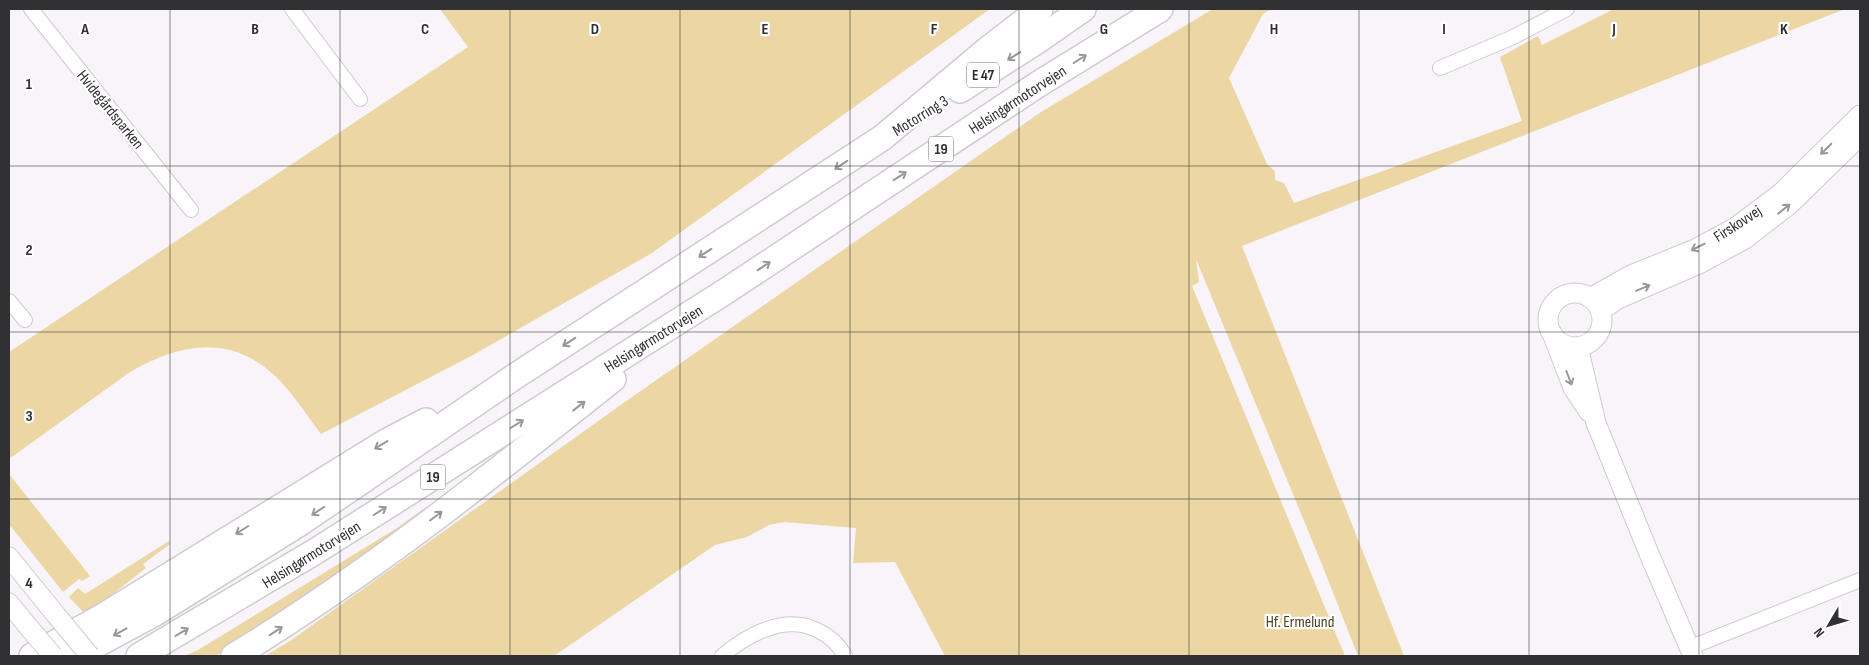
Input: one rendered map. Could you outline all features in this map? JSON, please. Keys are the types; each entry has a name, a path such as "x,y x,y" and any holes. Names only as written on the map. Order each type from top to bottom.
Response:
{"highway":[{"name":"Helsingørmotorvejen","path":"75,656 155,613 300,523 517,375 882,138 987,50 1040,9"},
{"name":"Motorring 3","path":"882,138 1037,41 1083,9"},
{"name":"Helsingørmotorvejen","path":"139,656 316,551 724,293 1037,86 1160,9"},
{"path":"234,656 307,610 397,546 724,293"},
{"path":"32,656 102,617 386,442 517,375"}],"street":[{"name":"Hvidegårdsparken","path":"31,9 191,210"},
{"path":"292,9 360,99"},
{"path":"1440,68 1511,38 1568,9"},
{"name":"Firskovvej","path":"1595,305 1631,275 1695,249 1736,226 1781,193 1860,115"},
{"name":"Firskovvej","path":"1595,305 1618,299 1702,263 1745,239 1789,205 1860,136"},
{"path":"1551,332 1562,343 1578,347 1586,345 1598,334 1602,319 1595,305 1583,294 1574,293 1566,295 1555,302 1548,320 1551,332 1573,388 1596,423"},
{"path":"9,301 25,320"},
{"path":"1578,347 1596,423 1691,652 1860,580"},
{"path":"9,557 90,656"},
{"path":"9,603 53,656"},
{"path":"722,656 771,627 789,624 810,627 828,636 845,656"}],"green space":[{"path":"440,9 990,9 652,253 473,355 321,434 287,389 274,375 257,362 239,353 221,348 203,347 166,355 130,372 9,459 9,352 468,47"},
{"name":"Hf. Ermelund","path":"1213,9 1271,9 1263,14 1229,78 1267,164 1275,171 1275,180 1284,183 1294,203 1522,121 1500,57 1538,36 1542,45 1614,9 1845,9 1242,246 1404,656 1358,656 1196,259 1199,282 1192,286 1345,656 945,656 895,562 853,563 856,528 784,522 769,525 747,537 715,545 554,656 265,656 290,641 622,404 1041,112"},
{"path":"9,474 90,576 82,581 79,579 63,592 9,524"},
{"path":"425,508 428,510 294,606 216,656 184,656 198,650 397,528"},
{"path":"169,541 170,544 143,564 146,568 86,615 69,597 78,588 85,594"}]}
